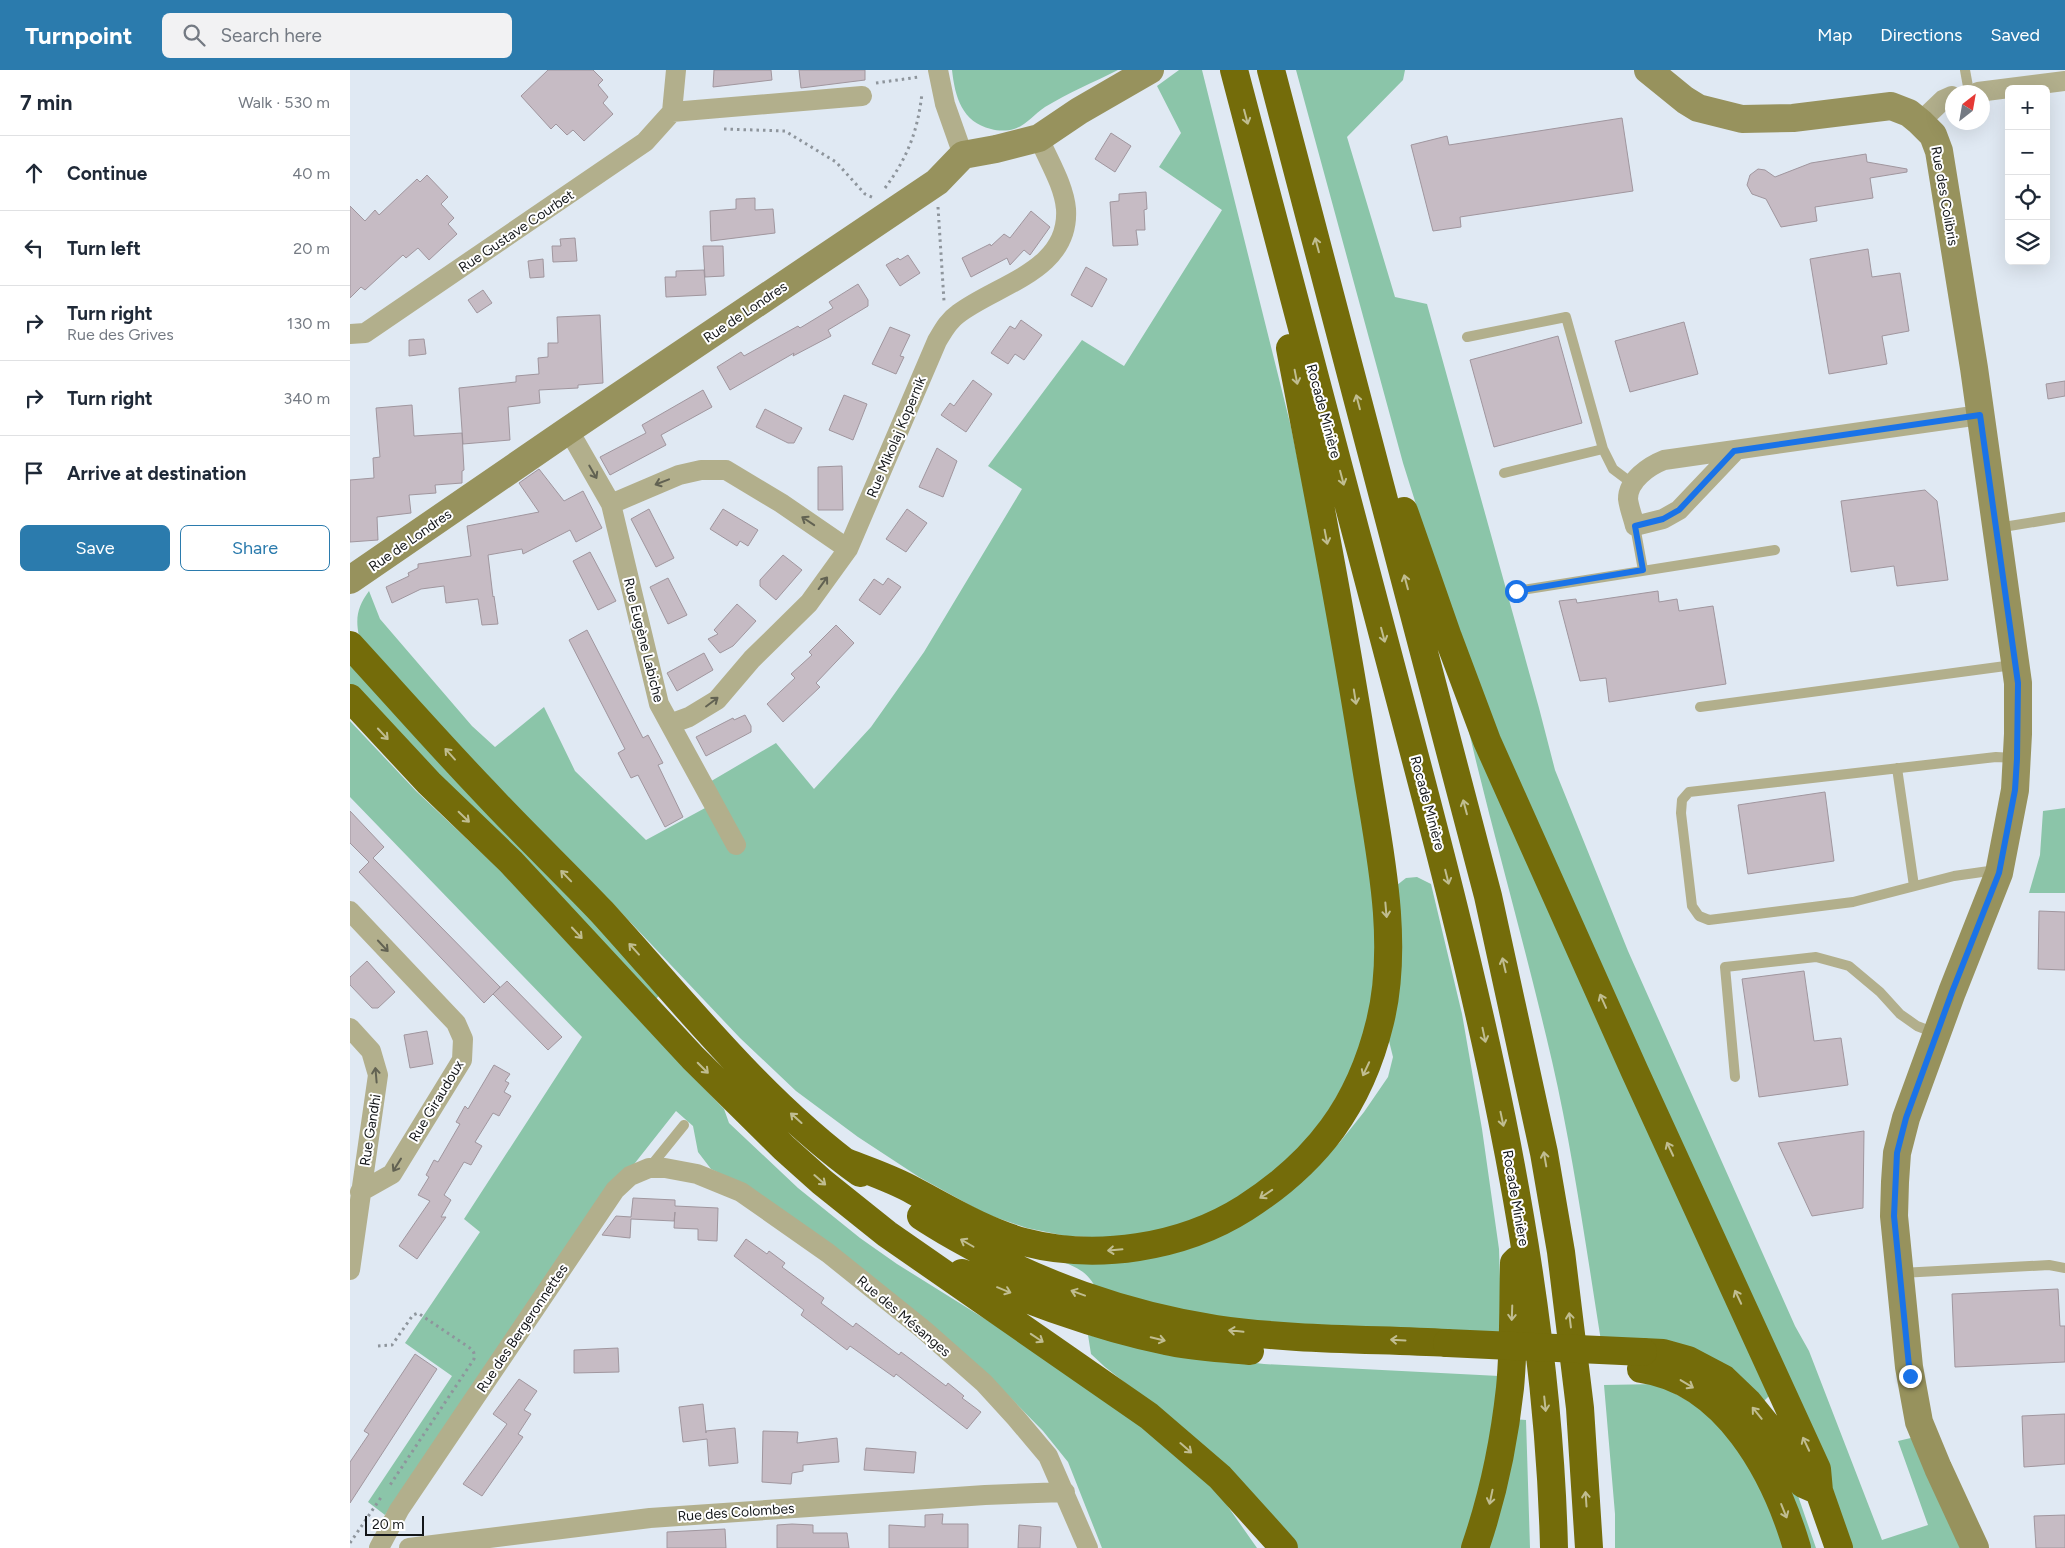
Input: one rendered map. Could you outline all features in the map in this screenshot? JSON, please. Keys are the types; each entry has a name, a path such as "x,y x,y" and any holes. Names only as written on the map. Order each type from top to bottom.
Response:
{"highway":[{"name":"Rocade Minière","path":"1234,70 1466,953 1512,1166 1538,1329 1545,1402 1554,1548"},
{"path":"1271,70 1488,896 1544,1153 1561,1252 1572,1334 1580,1408 1589,1548"},
{"path":"846,1162 911,1189 956,1215 993,1232 1026,1243 1070,1249 1114,1250 1156,1243 1203,1230 1246,1207 1270,1192 1298,1169 1324,1141 1349,1104 1369,1062 1381,1020 1388,977 1387,914 1381,861 1354,692 1290,346 1298,313"},
{"path":"1371,449 1395,484 1448,637 1487,741 1635,1072 1817,1469 1819,1491 1839,1548"},
{"path":"350,645 482,790 600,911 711,1035 776,1101 846,1162 924,1219 988,1256 1043,1280 1101,1301 1172,1321 1217,1329 1446,1352"},
{"path":"350,698 429,783 511,862 648,1009 790,1154 822,1182 910,1251 1149,1416 1220,1477 1259,1518 1284,1548"},
{"path":"910,1251 1038,1304 1093,1322 1166,1341 1265,1352 1446,1352 1642,1361 1663,1353 1688,1360 1724,1379 1748,1402 1774,1434 1803,1484 1819,1491"},
{"path":"1475,1548 1488,1511 1501,1449 1510,1386 1514,1263 1525,1252"},
{"path":"1642,1361 1659,1372 1677,1378 1700,1392 1721,1411 1742,1436 1771,1482 1791,1528 1796,1548"},
{"path":"1259,1518 1272,1548"}],"street":[{"path":"676,70 672,112 862,96"},
{"path":"938,70 945,104 963,155 1039,138 1079,111 1150,70"},
{"name":"Rue des Colibris","path":"1648,70 1698,108 1742,119 1793,118 1891,106 1909,113 1920,122 1933,135 1939,151 1980,415 2018,683 2017,759 2015,790 2000,870 1936,1034 1906,1118 1897,1153 1894,1216 1909,1367 1919,1422 1975,1548"},
{"path":"1990,90 2065,81"},
{"path":"1920,122 1945,99"},
{"name":"Rue Gustave Courbet","path":"350,334 365,333 519,229 645,142 672,112"},
{"name":"Rue Mikolaj Kopernik","path":"670,724 689,717 717,700 752,659 809,603 848,549 937,341 946,326 956,315 974,303 1038,268 1051,256 1060,242 1065,226 1066,209 1062,192 1039,138"},
{"name":"Rue de Londres","path":"350,580 567,431 888,203 937,182 963,155"},
{"path":"1734,451 1679,510 1663,519 1635,526 1628,501 1629,493 1633,484 1651,465 1664,460 1980,415"},
{"name":"Rue Eugène Labiche","path":"567,431 576,443 611,504 659,704 736,845"},
{"path":"611,504 680,475 701,470 726,470 781,503 848,549"},
{"name":"Rue Giraudoux","path":"350,911 456,1023 462,1039 462,1060 392,1174 360,1192"},
{"name":"Rue Gandhi","path":"350,1028 371,1051 378,1075 350,1270"},
{"name":"Rue des Mésanges","path":"649,1168 665,1168 689,1172 718,1181 741,1192 828,1253 924,1330 984,1383 1048,1456 1088,1548"},
{"name":"Rue des Bergeronnettes","path":"379,1548 399,1510 615,1190 630,1176 649,1168"},
{"name":"Rue des Colombes","path":"409,1548 650,1518 985,1495 1065,1492"}],"lane":[{"path":"1965,70 1968,85"},
{"path":"1467,337 1566,317 1602,449 1613,469 1633,484"},
{"path":"1504,473 1602,449"},
{"path":"1996,529 2065,517"},
{"path":"1635,526 1643,570"},
{"path":"1516,591 1775,550"},
{"path":"1700,707 2015,665"},
{"path":"2000,870 1954,876 1853,902 1709,920 1699,916 1692,906 1680,813 1682,800 1689,792 1996,757 2017,759"},
{"path":"1897,768 1914,886"},
{"path":"1735,1077 1725,967 1816,958 1849,966 1880,992 1900,1014 1917,1026 1936,1034"},
{"name":"Rue des Bergeronnettes","path":"649,1168 684,1125"},
{"path":"1900,1273 2049,1265 2065,1268"}],"path":[{"path":"862,96 865,95 864,85 919,76 920,84"},
{"path":"722,129 785,131 836,162 866,194 888,203 886,186 907,152 918,126 922,92"},
{"path":"937,182 946,326"},
{"path":"350,1543 474,1359 474,1355 467,1346 418,1313 413,1315 392,1345 378,1346"}],"green space":[{"path":"952,70 1118,70 1054,102 1019,127 1011,130 994,130 973,121 962,107 955,90"},
{"path":"1179,70 1202,70 1291,427 1332,629 1377,883 1379,956 1372,1018 1354,1066 1327,1113 1297,1152 1259,1185 1211,1213 1165,1230 1114,1238 1066,1236 1027,1228 986,1214 919,1177 858,1137 796,1091 740,1038 616,907 511,804 359,636 357,623 360,607 369,591 380,619 472,726 495,747 544,707 575,771 646,840 718,801 708,783 776,743 814,789 871,727 924,652 1022,489 988,466 1082,340 1124,366 1222,210 1159,167 1181,133 1157,86"},
{"path":"1296,70 1405,70 1403,80 1347,137 1395,297 1427,304 1555,770 1628,951 1795,1326 1809,1351 1882,1540 1928,1525 1898,1441 1915,1437 1965,1548 1852,1548 1535,822 1454,625 1403,463"},
{"path":"352,660 660,994 654,1002 350,686 350,662"},
{"path":"1459,689 1769,1396 1764,1401 1601,1341 1560,1096"},
{"path":"350,721 416,791 502,872 724,1109 729,1123 798,1188 860,1238 897,1264 1080,1378 1154,1434 1217,1491 1257,1548 1102,1548 1068,1462 1043,1431 989,1376 743,1185 711,1169 698,1152 693,1126 676,1111 635,1163 385,1515 368,1502 452,1376 405,1343 480,1232 464,1219 582,1037 350,797"},
{"path":"2065,808 2065,893 2029,893 2040,855 2043,811"},
{"path":"1417,877 1431,884 1462,1014 1482,1129 1499,1249 1502,1338 1220,1323 1097,1291 1094,1284 1082,1271 1057,1260 1097,1259 1307,1175 1340,1142 1388,1077 1393,1057 1387,1033 1392,889 1406,878"},
{"path":"1088,1335 1167,1352 1264,1364 1499,1376 1486,1470 1465,1548 1298,1548 1290,1537 1170,1418 1091,1354"},
{"path":"1658,1384 1706,1411 1754,1467 1787,1548 1615,1548 1615,1514 1604,1385"},
{"path":"1513,1419 1526,1420 1530,1548 1482,1548"},
{"path":"1755,1427 1796,1490 1816,1548 1805,1548"}],"building":[{"path":"548,70 593,70 603,80 598,85 608,97 603,103 613,114 584,141 573,130 567,135 556,124 551,129 521,96"},
{"path":"714,70 771,70 772,80 713,87"},
{"path":"799,70 865,70 865,80 801,88"},
{"path":"1622,118 1633,191 1460,217 1461,227 1433,231 1411,145 1447,136 1449,145"},
{"path":"1111,133 1131,146 1115,172 1095,159"},
{"path":"1866,154 1867,162 1907,169 1907,172 1870,178 1873,198 1815,207 1817,221 1781,227 1766,199 1752,194 1747,185 1750,175 1758,169 1765,170 1775,177 1811,163"},
{"path":"427,175 448,197 441,204 454,218 448,224 457,234 429,260 418,248 406,258 403,255 365,290 361,287 350,298 350,206 365,221 375,210 379,215 417,179 420,182"},
{"path":"1146,192 1147,209 1144,210 1145,230 1136,230 1138,245 1113,246 1110,202 1119,201 1119,194"},
{"path":"755,198 755,210 773,209 775,233 711,241 710,211 736,209 736,199"},
{"path":"1031,211 1050,227 1030,255 1024,250 1010,265 1007,258 971,277 962,258 990,244 991,246 1004,234 1010,238"},
{"path":"575,238 577,261 553,262 552,246 561,246 560,239"},
{"path":"703,246 723,246 724,276 705,277"},
{"path":"1868,249 1872,277 1900,273 1909,331 1882,336 1887,364 1829,374 1810,259"},
{"path":"908,255 920,273 900,286 886,265"},
{"path":"543,259 544,277 530,278 528,261"},
{"path":"1086,267 1107,279 1092,307 1071,295"},
{"path":"704,270 706,295 666,297 665,277 676,277 676,271"},
{"path":"858,284 868,300 868,306 828,330 831,336 793,356 794,353 730,390 717,367 741,352 744,356 798,326 800,328 833,308 829,302"},
{"path":"483,290 492,303 477,313 468,300"},
{"path":"600,315 603,383 578,385 578,388 539,390 540,403 508,407 510,440 463,444 459,388 516,382 516,376 539,374 538,358 548,357 548,343 558,343 557,317"},
{"path":"1021,320 1042,335 1024,360 1015,354 1008,364 991,353 1010,326 1015,329"},
{"path":"1684,322 1698,374 1630,392 1615,341"},
{"path":"890,327 910,335 900,356 904,357 896,374 872,364"},
{"path":"1558,336 1582,423 1494,447 1470,360"},
{"path":"424,339 426,354 409,356 409,340"},
{"path":"973,380 992,394 966,432 941,415 950,403 954,406"},
{"path":"2065,381 2065,396 2048,399 2046,384"},
{"path":"703,390 712,407 661,435 666,445 610,475 600,457 646,433 642,425"},
{"path":"844,395 867,404 853,440 829,430"},
{"path":"412,405 414,436 462,433 464,470 462,471 462,483 435,485 436,493 409,495 411,513 377,517 378,540 350,542 350,480 374,478 373,458 380,457 376,408"},
{"path":"765,409 802,428 794,443 788,443 756,427"},
{"path":"937,448 957,461 943,497 919,487"},
{"path":"842,466 843,510 818,510 818,467"},
{"path":"539,469 564,501 583,491 602,528 576,542 570,530 523,554 522,549 488,555 498,624 482,625 478,599 446,603 444,586 421,589 392,603 386,587 409,576 408,573 418,568 418,564 471,556 467,526 539,512 519,483"},
{"path":"1925,490 1937,501 1948,580 1897,586 1894,566 1851,572 1841,501"},
{"path":"649,509 674,558 656,567 631,519"},
{"path":"723,509 758,530 748,546 740,541 737,546 710,529"},
{"path":"907,509 927,523 906,552 886,539"},
{"path":"590,552 616,601 598,610 573,561"},
{"path":"783,555 802,570 776,600 760,586 760,580"},
{"path":"668,578 687,615 668,624 650,587"},
{"path":"888,578 901,587 880,615 859,600 874,579 883,585"},
{"path":"1658,591 1659,602 1677,599 1679,611 1713,606 1726,684 1609,702 1606,678 1580,681 1559,601 1576,599 1577,603"},
{"path":"737,604 756,621 733,646 720,653 708,639 718,634 714,630"},
{"path":"836,625 854,643 816,683 820,687 783,722 767,704 795,678 791,674 812,655 809,652"},
{"path":"587,630 643,738 648,735 663,763 658,765 683,817 665,827 638,775 631,778 618,753 625,749 569,640"},
{"path":"704,653 713,670 677,691 667,673"},
{"path":"745,715 751,726 751,732 706,756 696,737 733,718 734,720"},
{"path":"1825,792 1834,861 1748,874 1738,805"},
{"path":"350,811 384,847 373,858 500,987 484,1003 359,872 369,862 350,843"},
{"path":"2039,911 2065,912 2065,970 2038,969"},
{"path":"367,961 395,992 378,1008 372,1008 350,985 350,977"},
{"path":"1804,971 1814,1041 1841,1038 1848,1085 1759,1097 1742,979"},
{"path":"507,981 562,1037 548,1050 493,994"},
{"path":"427,1031 433,1064 410,1068 404,1035"},
{"path":"494,1065 510,1074 505,1081 509,1083 504,1092 511,1096 499,1116 493,1113 475,1142 482,1146 471,1165 464,1162 444,1195 451,1200 441,1217 446,1217 417,1259 399,1246 430,1201 418,1195 429,1177 426,1175 434,1160 438,1162 460,1124 456,1122 465,1106 468,1109"},
{"path":"1864,1131 1863,1208 1812,1216 1778,1143"},
{"path":"633,1198 675,1200 675,1206 718,1208 717,1241 698,1240 698,1229 674,1228 675,1212 674,1221 631,1219 630,1238 602,1235 616,1216 631,1217"},
{"path":"746,1239 767,1254 769,1251 785,1263 782,1267 824,1298 821,1303 853,1327 856,1323 899,1355 901,1352 946,1386 948,1383 964,1396 962,1398 981,1412 967,1429 896,1374 894,1377 850,1346 847,1350 801,1315 804,1310 734,1256"},
{"path":"2058,1289 2060,1326 2065,1326 2065,1362 1955,1367 1952,1294"},
{"path":"618,1348 619,1372 574,1373 574,1350"},
{"path":"415,1354 437,1369 350,1503 350,1462 369,1434 364,1431"},
{"path":"519,1379 537,1391 524,1410 531,1414 518,1434 523,1437 482,1496 463,1484 507,1424 493,1414"},
{"path":"703,1404 706,1433 706,1431 735,1428 738,1463 709,1466 707,1439 683,1442 679,1407"},
{"path":"2065,1414 2065,1464 2024,1467 2022,1416"},
{"path":"763,1431 798,1432 797,1443 837,1438 839,1462 803,1465 803,1471 792,1473 791,1484 762,1482"},
{"path":"866,1448 916,1452 914,1473 864,1470"},
{"path":"943,1514 942,1524 968,1524 968,1548 889,1548 889,1525 925,1527 925,1515"},
{"path":"2065,1515 2065,1548 2036,1548 2034,1516"},
{"path":"777,1525 813,1525 813,1533 847,1533 849,1548 777,1548"},
{"path":"1019,1525 1041,1527 1040,1548 1018,1548"},
{"path":"725,1529 726,1548 667,1548 667,1532"}],"route":[{"path":"1516,591 1643,570 1635,526 1663,519 1679,510 1734,451 1980,415 2018,683 2015,790 1999,873 1952,992 1906,1118 1897,1153 1894,1182 1894,1216 1910,1376"}]}
